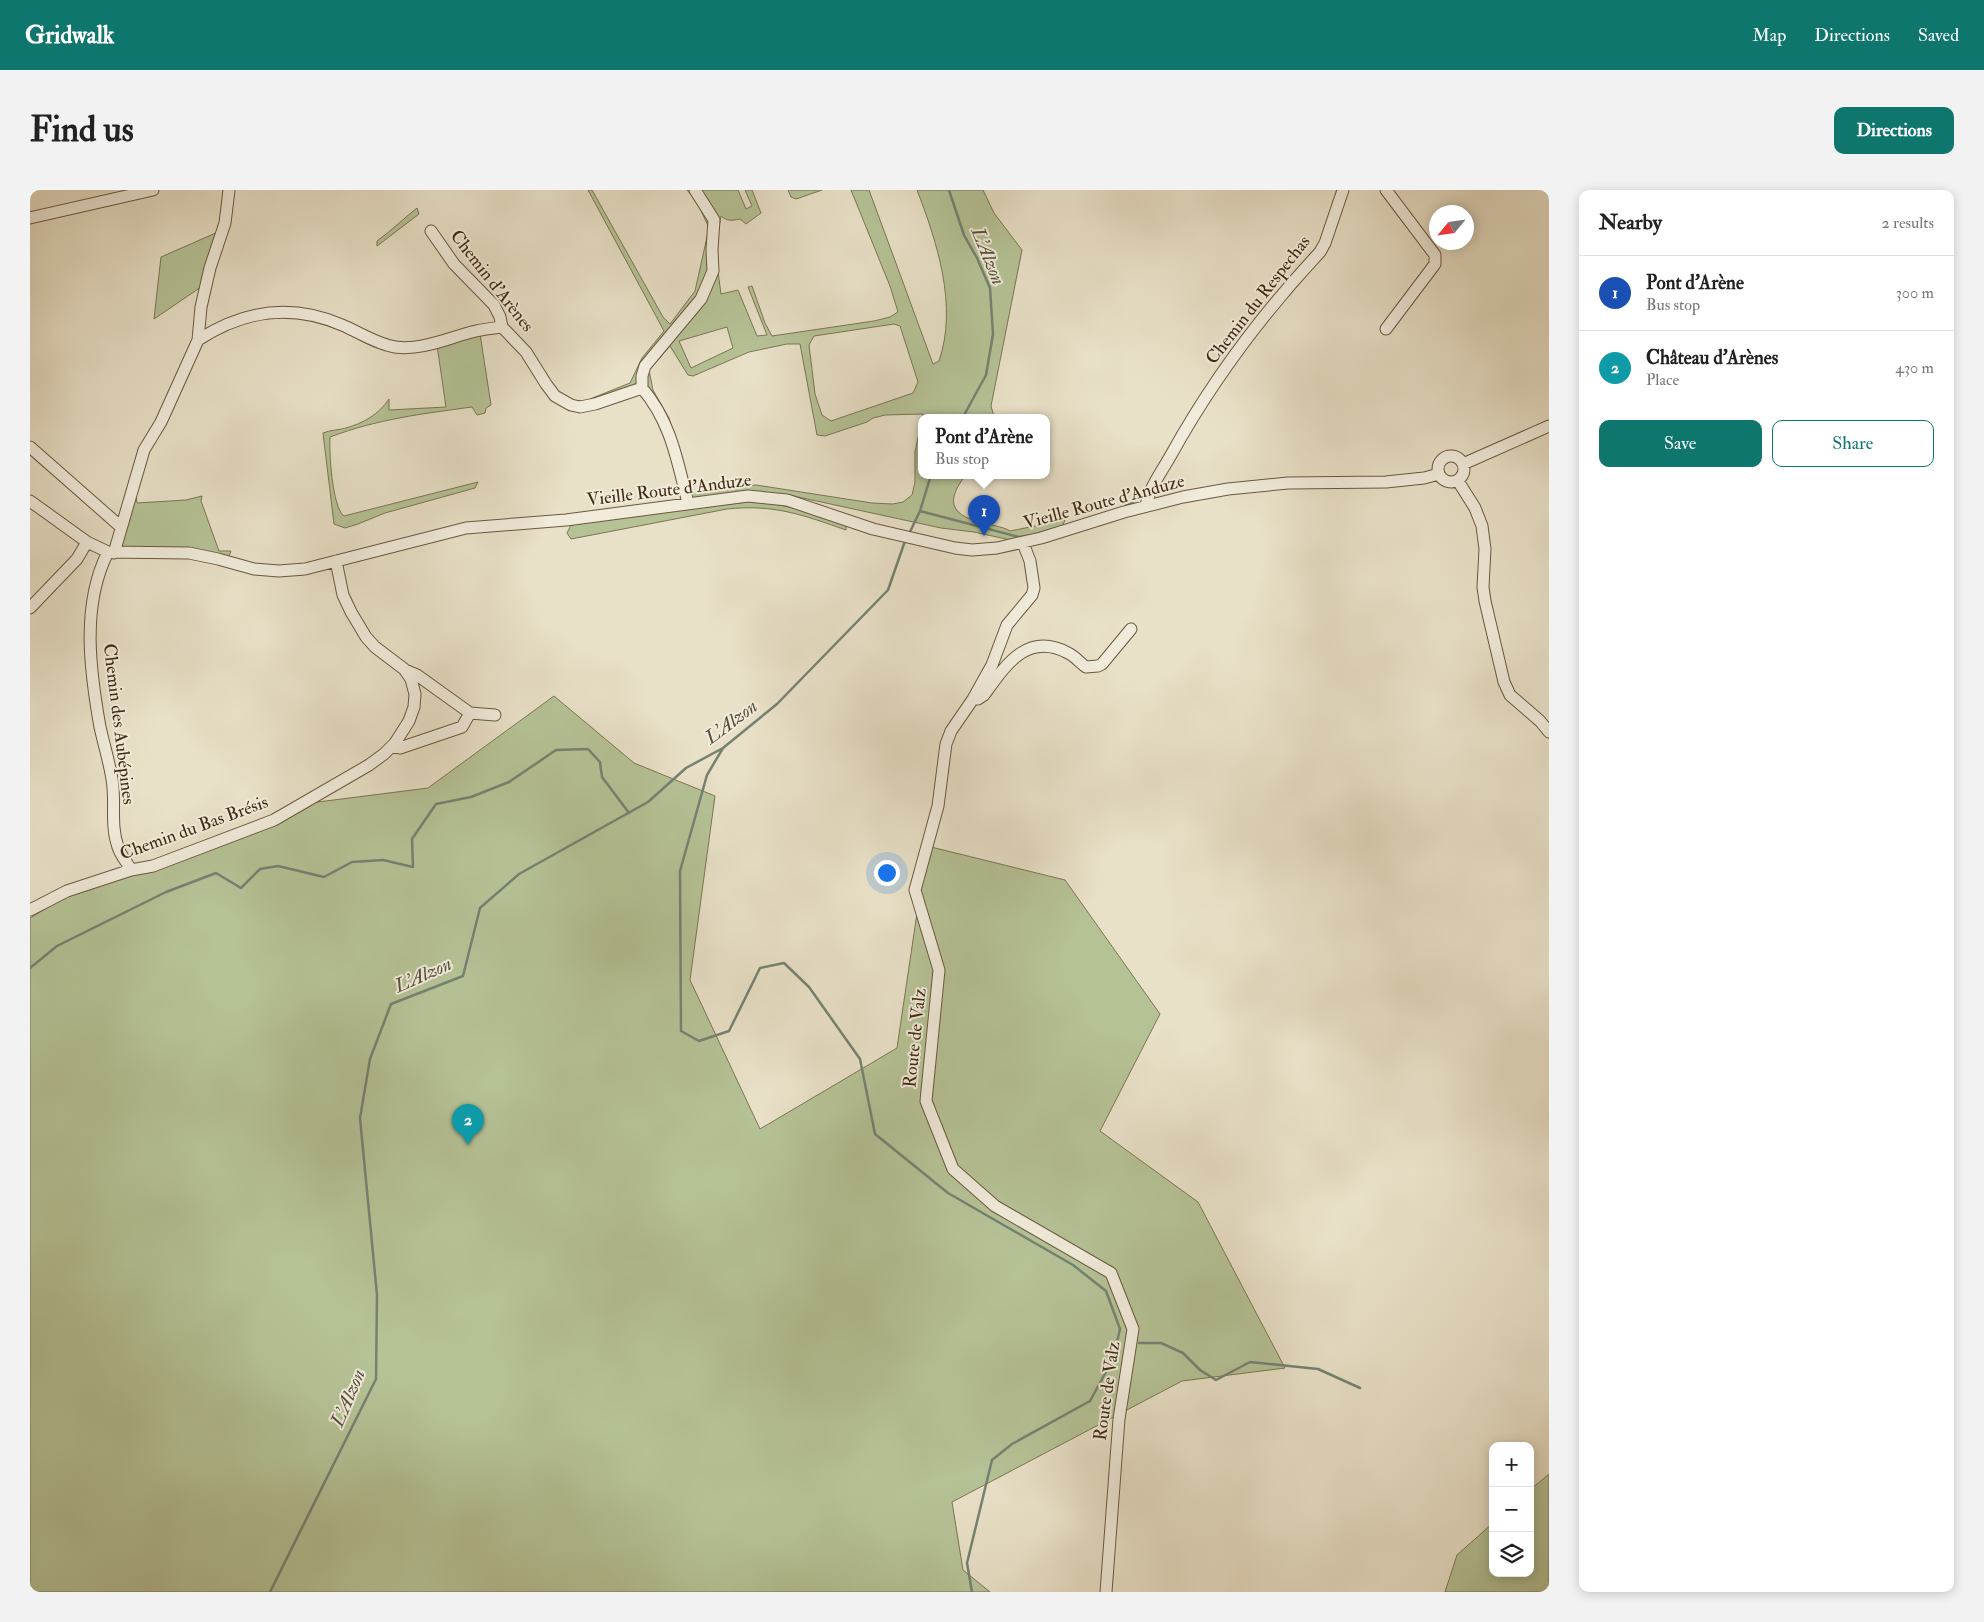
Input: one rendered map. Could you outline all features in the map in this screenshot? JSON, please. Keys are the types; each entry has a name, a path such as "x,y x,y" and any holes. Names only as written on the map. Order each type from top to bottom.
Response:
{"street":[{"path":"30,218 153,190"},
{"name":"Chemin des Aubépines","path":"131,870 118,848 112,809 113,782 100,727 90,648 93,595 100,569 111,553 121,527 144,450 161,422 198,340 201,307 210,268 225,223 229,190"},
{"path":"688,503 670,433 662,416 642,388 642,376 645,366 701,299 713,271 714,220 695,190"},
{"name":"Chemin du Respechas","path":"1146,506 1161,473 1187,426 1220,376 1251,332 1320,252 1325,243 1343,190"},
{"path":"1386,190 1435,255 1435,264 1386,329"},
{"name":"Chemin d'Arènes","path":"431,231 454,264 494,306 500,317 502,327 526,352 550,391 561,400 580,407 588,406 642,388"},
{"path":"198,340 217,328 236,321 279,311 293,311 326,318 380,342 405,348 417,347 477,331 502,327"},
{"path":"1463,464 1549,426"},
{"path":"30,447 121,527"},
{"path":"1458,481 1447,481 1439,474 1438,467 1442,460 1448,457 1454,457 1463,464"},
{"path":"1458,481 1462,476 1463,464"},
{"name":"Vieille Route d'Anduze","path":"30,501 87,542 111,553 189,553 218,558 254,569 279,571 305,569 466,528 566,520 748,496 787,500 873,529 955,548 988,549 1024,543 1146,506 1183,497 1258,485 1386,482 1424,478 1439,474"},
{"path":"1458,481 1475,508 1482,526 1485,549 1484,601 1504,682 1510,695 1549,732"},
{"path":"30,608 77,559 87,542"},
{"name":"Route de Valz","path":"1024,543 1034,580 1032,595 1008,625 992,664 972,699 957,720 946,744 938,806 915,890 939,970 926,1101 953,1169 995,1206 1111,1273 1133,1329 1119,1419 1106,1592"},
{"name":"Chemin du Bas Brésis","path":"336,561 343,595 366,637 375,647 404,669 417,675 470,713"},
{"path":"972,699 978,699 984,695 1011,661 1028,648 1047,646 1055,648 1074,656 1086,667 1093,667 1102,664 1131,629"},
{"name":"Chemin du Bas Brésis","path":"30,910 67,891 131,870 152,866 274,820 368,765 392,746 409,722 414,707 415,694 411,679 404,669"},
{"path":"392,746 400,748 462,727 470,713 495,715"}],"green space":[{"path":"588,190 592,190 663,317 670,324 695,291 709,228 697,202 687,190 738,190 746,209 752,206 745,190 752,190 761,213 746,224 740,219 729,220 721,216 715,250 721,294 738,290 757,336 767,335 748,287 752,286 765,323 772,336 874,321 890,317 898,312 890,286 851,190 869,190 933,364 939,361 944,340 946,296 938,252 917,190 983,190 994,213 1022,250 991,406 993,414 885,415 825,436 817,435 800,344 787,344 749,352 693,376 688,375 670,346 649,370 653,390 669,418 681,463 692,492 756,485 872,503 893,504 903,502 912,495 915,482 915,452 918,438 918,479 963,479 954,496 954,505 958,512 966,517 1010,531 1065,520 1062,527 1015,541 974,532 941,528 789,495 687,499 675,452 642,388 592,404 590,399 630,383 642,358 664,331","holes":["894,324 900,326 918,382 913,393 831,421 822,415 815,394 809,345 814,336","727,327 733,348 691,368 679,341"]},
{"path":"788,190 822,190 796,199 791,197"},
{"path":"417,208 419,214 377,246 377,241"},
{"path":"218,232 201,287 154,319 161,257"},
{"path":"480,334 491,405 486,408 485,413 477,415 472,407 417,415 383,421 330,437 334,491 340,511 344,516 478,482 475,488 385,513 345,528 334,524 323,433 346,428 365,421 381,409 389,399 389,410 446,407 437,345"},
{"path":"142,469 145,469 142,470 136,496 137,503 186,500 202,496 201,501 219,551 231,551 228,559 119,549"},
{"path":"760,501 813,512 846,526 846,530 788,512 774,509 744,508 727,509 571,539 567,533 571,525 728,502"},
{"path":"554,696 634,763 715,796 690,980 760,1129 897,1048 927,846 1065,880 1160,1014 1100,1131 1198,1202 1285,1368 1182,1381 952,1502 963,1570 990,1592 30,1592 30,918 70,894 310,803 428,788"},
{"path":"1549,1474 1549,1592 1445,1592 1457,1555 1489,1527 1489,1577 1534,1577 1534,1487"}],"waterway":[{"name":"L'Alzon","path":"949,190 964,235 977,258 990,288 993,334 986,375 965,414"},
{"name":"L'Alzon","path":"909,534 920,511 930,479"},
{"path":"1125,506 1133,503"},
{"path":"920,511 1019,537 1027,536"},
{"name":"L'Alzon","path":"270,1592 376,1379 377,1295 360,1118 370,1059 391,1004 463,976 480,908 519,874 648,802 686,768 723,748 777,704 888,590 905,541"},
{"path":"723,748 707,775 680,871 681,1031 699,1041 729,1031 760,968 784,963 809,987 860,1059 875,1134 948,1193 1073,1265 1106,1291 1120,1329 1113,1359 1090,1401 1012,1444 992,1460 967,1563 972,1592"},
{"path":"30,968 57,946 166,892 216,873 241,888 260,869 278,866 324,877 352,862 383,860 413,867 412,839 436,804 471,797 509,782 556,750 588,749 600,762 602,777 629,813"},
{"path":"1139,1343 1161,1343 1183,1353 1200,1370 1216,1380 1250,1362 1318,1369 1360,1388"}],"place":[{"name":"Pont d'Arène","path":"984,536"},
{"name":"Château d'Arènes","path":"468,1145"}]}
